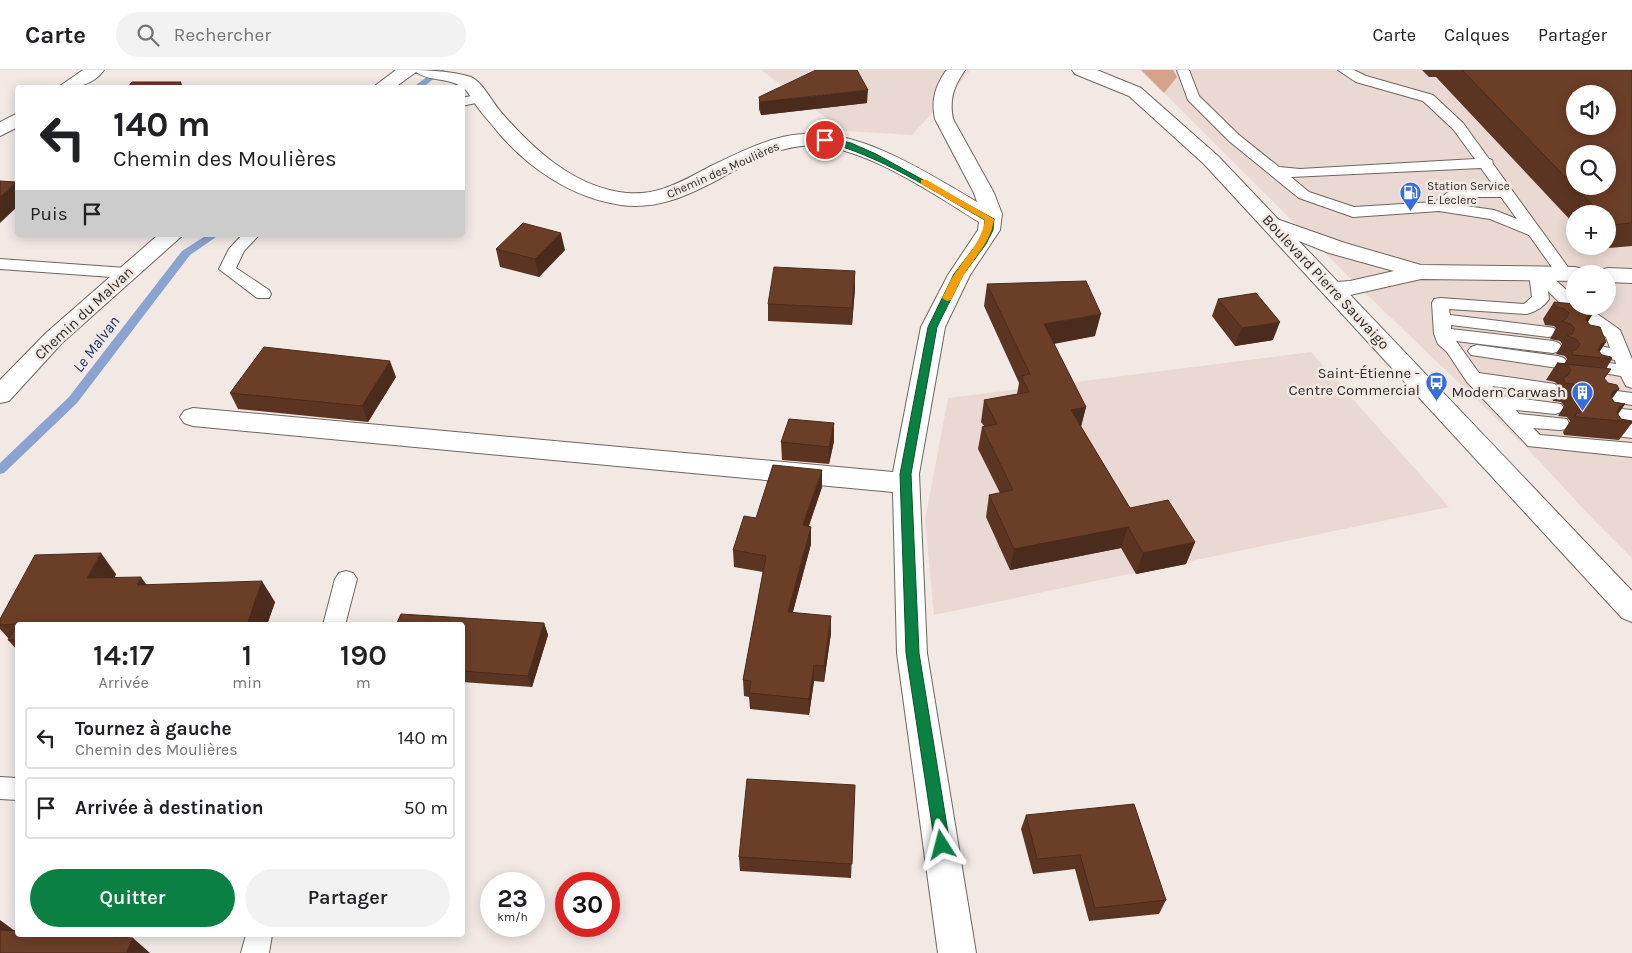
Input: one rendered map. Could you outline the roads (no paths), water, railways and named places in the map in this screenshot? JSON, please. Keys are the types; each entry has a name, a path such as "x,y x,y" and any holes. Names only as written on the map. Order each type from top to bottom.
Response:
{"street":[{"path":"71,85 95,70"},
{"path":"386,85 408,70"},
{"name":"Chemin des Moulières","path":"423,70 463,80 473,88 471,100 517,142 559,175 581,187 621,199 640,200 674,194 756,152 783,143 805,139 825,140 854,147 937,189 990,219"},
{"path":"956,70 948,80 943,92 941,105 944,119 989,204 990,219 988,230 981,244 959,274 933,327 906,474 906,483 912,653 957,953"},
{"name":"Boulevard Pierre Sauvaigo","path":"1081,70 1135,92"},
{"name":"Boulevard Pierre Sauvaigo","path":"1121,70 1135,92 1211,160 1632,610"},
{"path":"0,130 15,121"},
{"path":"937,189 960,186 969,180 972,172"},
{"path":"1271,223 1338,248 1421,272"},
{"name":"Chemin du Malvan","path":"0,395 54,338 126,273 170,237"},
{"path":"1331,288 1350,288 1421,272 1566,274"},
{"path":"1616,275 1632,276"},
{"path":"193,417 906,483"}],"lane":[{"path":"1184,70 1193,97 1234,138 1304,195 1353,212 1439,206 1494,216 1536,232"},
{"path":"1344,70 1361,79 1428,98 1458,126 1536,232 1566,269"},
{"path":"1275,170 1300,173 1487,163"},
{"path":"1439,206 1456,193 1507,192"},
{"path":"250,237 238,250 227,269 263,294"},
{"path":"0,264 126,273"},
{"path":"1538,274 1541,299 1527,308 1440,303 1446,334 1473,378 1535,441 1632,450"},
{"path":"1538,274 1569,302 1614,334 1630,377"},
{"path":"1446,334 1553,347 1446,334"},
{"path":"1588,344 1619,348"},
{"path":"1597,368 1630,377"},
{"path":"1473,378 1549,388"},
{"path":"1602,395 1632,399"},
{"path":"1497,402 1558,416 1515,420"},
{"path":"1619,425 1632,416"},
{"path":"335,622 346,579"},
{"path":"0,788 15,789"},
{"path":"255,953 259,937"}],"waterway":[{"name":"Le Malvan","path":"420,85 441,70"},
{"name":"Le Malvan","path":"0,470 73,400 186,253 211,237"}],"place":[{"name":"Station Service E. Leclerc","path":"1411,212"},
{"name":"Saint-Étienne - Centre Commercial","path":"1436,401"},
{"name":"Modern Carwash","path":"1582,411"}]}
